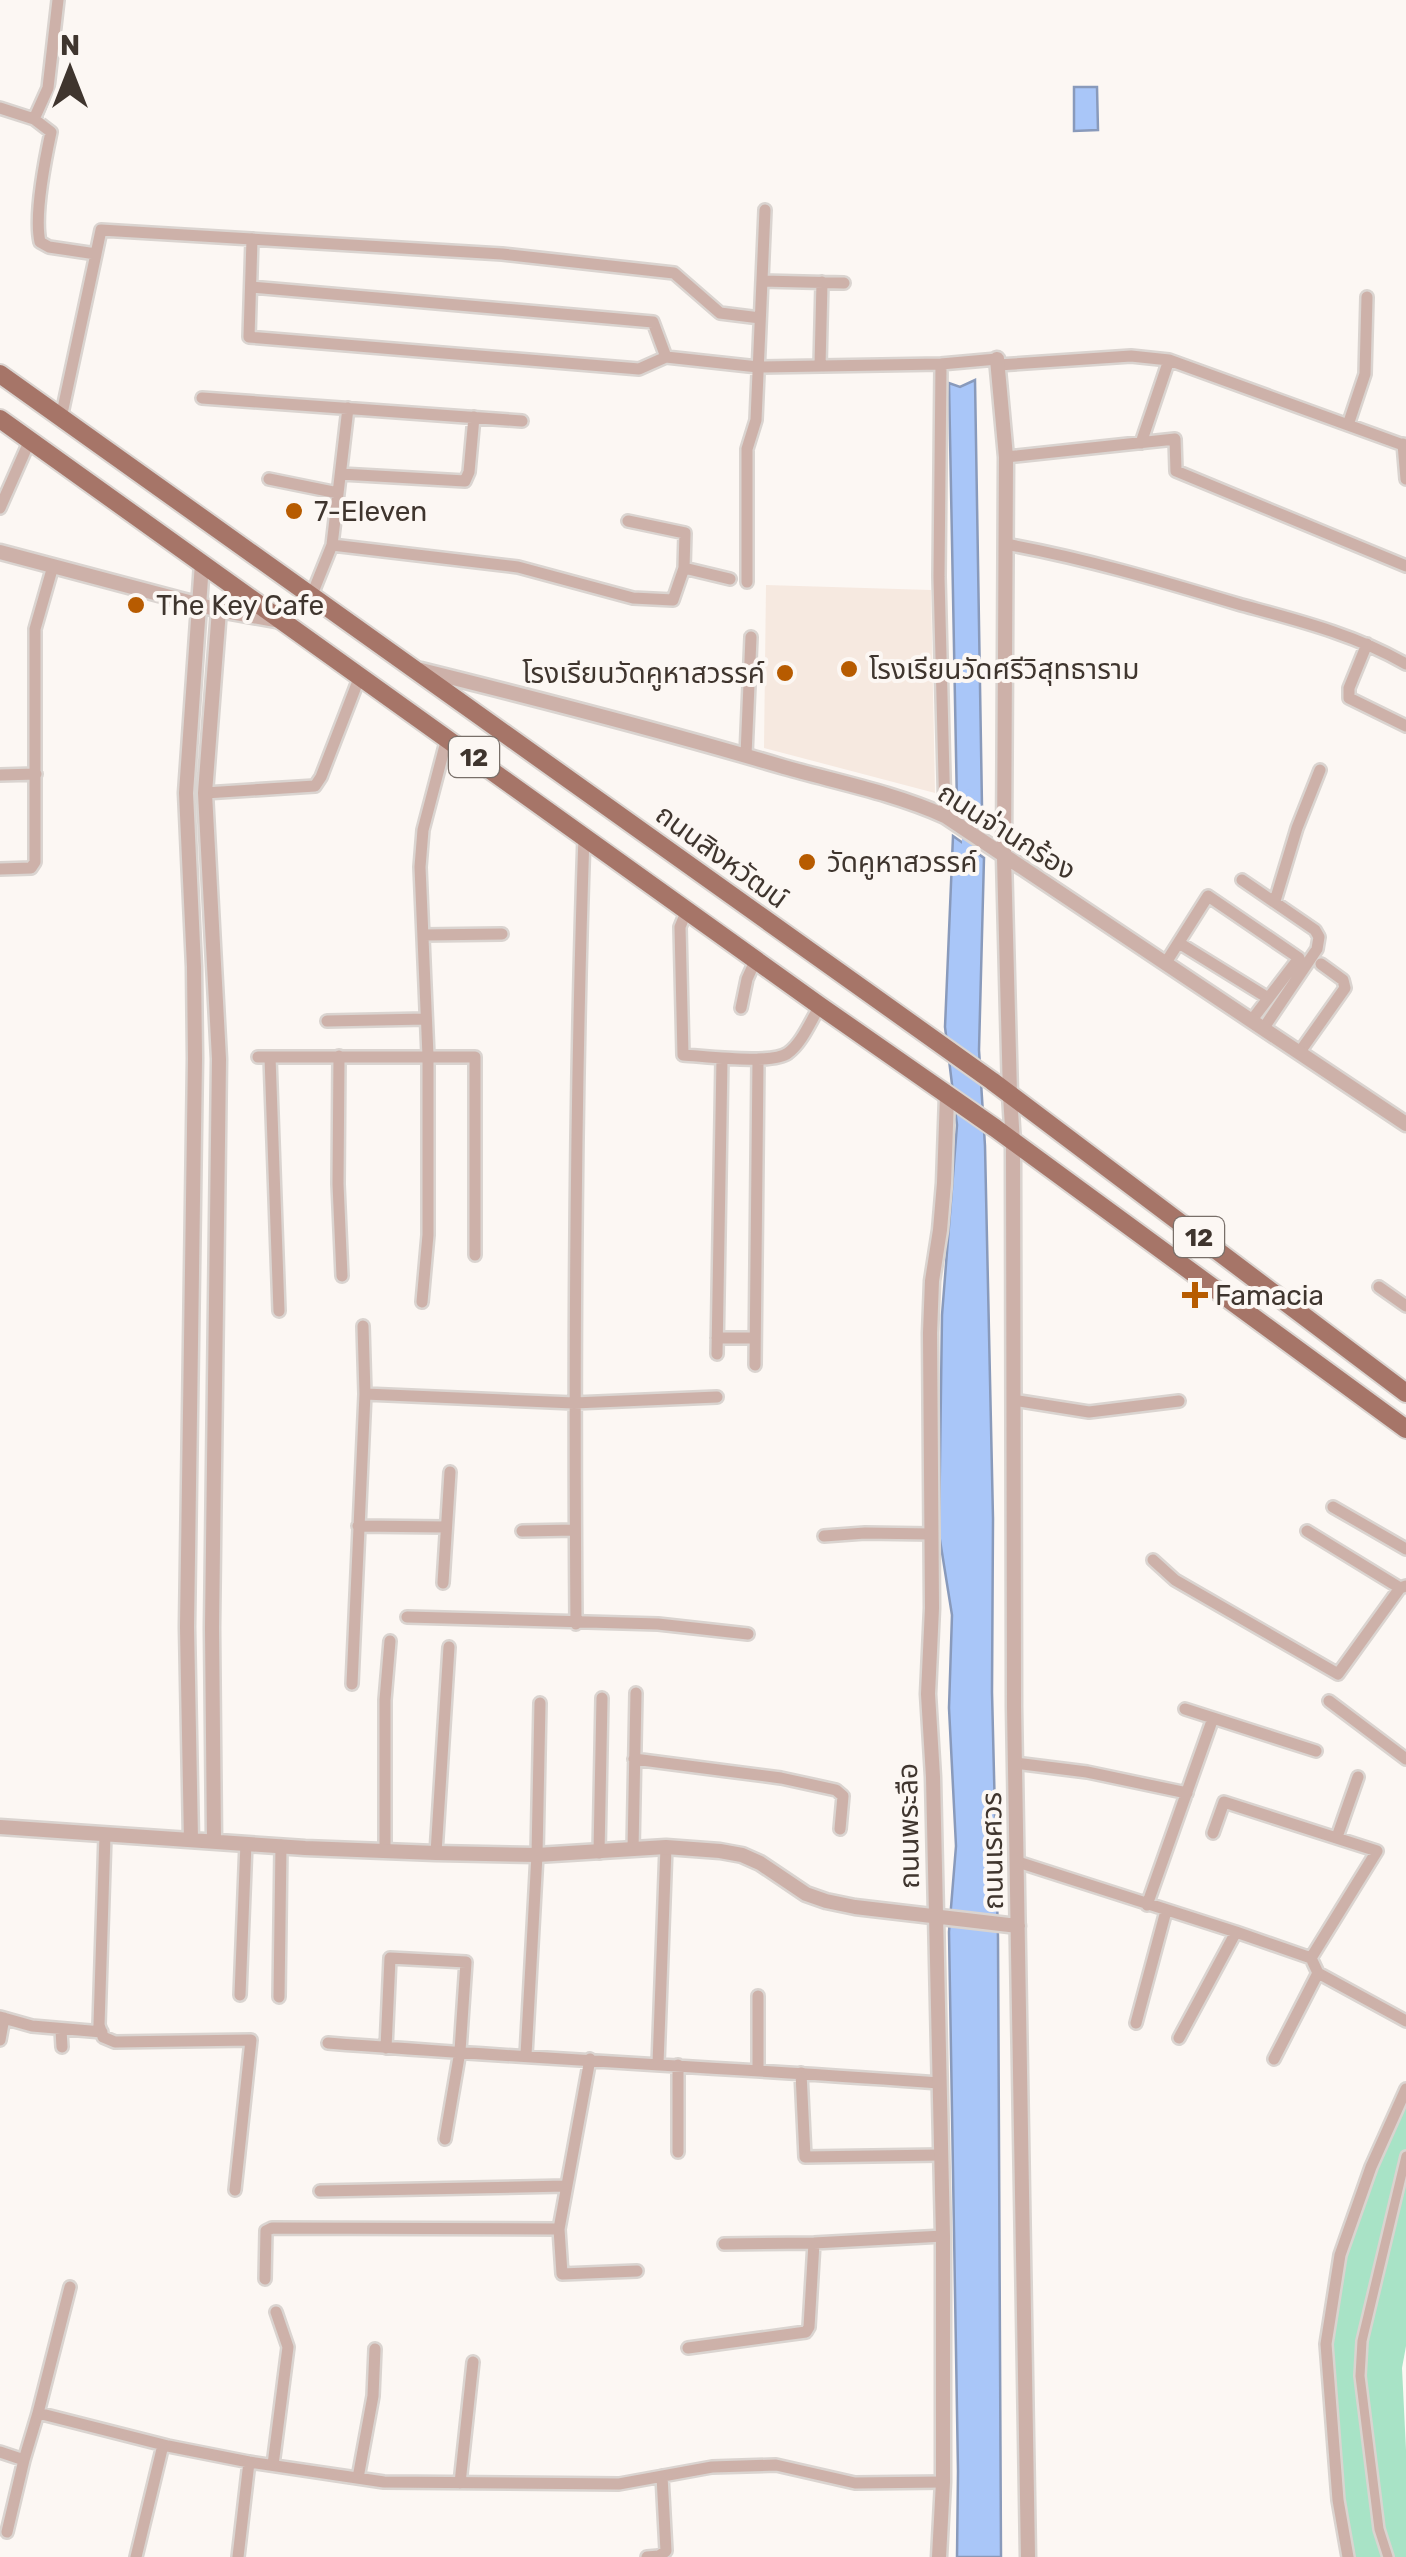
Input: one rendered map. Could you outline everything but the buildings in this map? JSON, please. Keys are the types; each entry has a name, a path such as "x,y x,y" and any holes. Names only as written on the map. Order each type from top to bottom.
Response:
{"main road":[{"name":"ถนนสิงหวัฒน์","path":"0,374 992,1081 1406,1393"},
{"name":"12","path":"0,418 995,1128 1406,1429"}],"street":[{"path":"34,119 48,88 58,0"},
{"path":"0,108 34,119 51,132 42,185 40,242 49,247 96,254"},
{"path":"747,582 746,449 756,420 765,210"},
{"path":"61,418 101,230 502,254 674,273 720,313 760,318"},
{"path":"252,239 248,337 638,369 666,358 758,367 1131,356 1169,360 1404,445 1406,478"},
{"path":"762,281 844,283"},
{"path":"820,366 822,282"},
{"path":"252,287 653,322 666,358"},
{"path":"1348,425 1365,374 1367,297"},
{"path":"1141,443 1169,360"},
{"name":"ถนนเรศวร","path":"998,362 1006,458 1004,857 1013,1143 1018,1862 1011,1925 1028,2557"},
{"path":"942,364 939,577 944,816"},
{"path":"202,398 522,421"},
{"path":"312,597 332,545 348,408"},
{"path":"340,474 465,481 474,417"},
{"path":"1006,458 1175,439 1176,471 1406,566"},
{"path":"0,508 30,440"},
{"path":"268,479 338,493"},
{"path":"332,545 518,567 633,598 673,600 684,568 684,533 628,521"},
{"path":"1005,544 1110,566 1318,627 1367,644 1406,664"},
{"path":"0,552 219,610 282,621"},
{"path":"191,1840 187,1626 195,1058 186,794 202,563"},
{"path":"0,869 32,868 34,864 35,629 52,566"},
{"path":"684,568 730,579"},
{"path":"214,1841 212,1628 219,1059 206,793 219,610"},
{"path":"746,755 751,638"},
{"path":"1367,644 1350,688 1350,698 1406,726"},
{"name":"ถนนจ่านกร้อง","path":"411,668 483,684 917,803 944,816 1406,1124"},
{"path":"206,793 316,785 360,676"},
{"path":"422,1302 428,1235 428,1056 420,867 424,830 447,738"},
{"path":"1274,902 1320,770"},
{"path":"0,775 36,774"},
{"path":"576,1624 574,1404 584,836"},
{"path":"1242,880 1315,930 1320,940 1257,1025"},
{"path":"1165,964 1208,896 1299,958 1268,998 1257,1025"},
{"path":"687,910 680,928 683,1054 780,1057 792,1050 820,1006"},
{"path":"422,935 502,934"},
{"path":"1178,943 1268,998"},
{"path":"741,1008 756,959"},
{"path":"1299,1053 1345,988 1343,980 1320,964"},
{"path":"327,1021 426,1019"},
{"path":"340,1056 338,1184 342,1276"},
{"path":"279,1311 264,1057 475,1057 475,1256"},
{"path":"716,1354 722,1058"},
{"path":"755,1365 758,1059"},
{"name":"ถนนพระลือ","path":"939,2557 944,2236 939,2083 940,1916 928,1694 932,1608 930,1333 944,1183 947,1096"},
{"path":"1379,1287 1406,1306"},
{"path":"352,1684 365,1394 363,1326"},
{"path":"717,1338 756,1338"},
{"path":"365,1394 574,1404 717,1397"},
{"path":"1013,1400 1088,1412 1178,1401"},
{"path":"442,1582 450,1472"},
{"path":"1332,1507 1406,1549"},
{"path":"358,1526 446,1527"},
{"path":"522,1531 575,1530"},
{"path":"1153,1560 1175,1580 1338,1674 1403,1587 1307,1531"},
{"path":"824,1536 931,1534"},
{"path":"407,1617 658,1624 748,1634"},
{"path":"385,1850 385,1700 390,1641"},
{"path":"436,1853 449,1646"},
{"path":"634,1850 636,1694"},
{"path":"599,1853 602,1698"},
{"path":"1330,1701 1406,1759"},
{"path":"526,2055 537,1855 540,1703"},
{"path":"1185,1709 1316,1751"},
{"path":"1147,1904 1213,1718"},
{"path":"634,1758 781,1778 836,1790 842,1796 840,1830"},
{"path":"1015,1762 1187,1792"},
{"path":"1338,1837 1358,1777"},
{"path":"1213,1833 1224,1802 1378,1851 1311,1958"},
{"path":"0,1827 436,1853 537,1855 666,1848 720,1851 760,1863 806,1894 826,1901 1011,1925"},
{"path":"105,1834 99,2025 103,2037 115,2042 251,2040 235,2190"},
{"path":"240,1995 246,1843"},
{"path":"279,1997 281,1846"},
{"path":"658,2064 666,1848"},
{"path":"1018,1862 1311,1958 1318,1973 1406,2021"},
{"path":"1136,2023 1166,1911"},
{"path":"1179,2038 1236,1932"},
{"path":"386,2048 390,1958 466,1962 460,2051 445,2138"},
{"path":"1274,2059 1318,1973"},
{"path":"758,1996 758,2070"},
{"path":"0,2040 2,2018 32,2026 102,2032"},
{"path":"62,2030 62,2047"},
{"path":"328,2043 939,2083"},
{"path":"590,2059 559,2229 562,2274 637,2272"},
{"path":"678,2065 678,2152"},
{"path":"801,2073 805,2157 940,2155"},
{"path":"1348,2557 1338,2500 1326,2344 1340,2255 1371,2167 1406,2088"},
{"path":"1388,2557 1380,2529 1360,2376 1362,2340 1406,2156"},
{"path":"320,2191 566,2186"},
{"path":"265,2280 266,2231 272,2228 559,2229"},
{"path":"724,2244 944,2236"},
{"path":"688,2348 806,2332 814,2243"},
{"path":"7,2532 70,2286"},
{"path":"273,2465 288,2347 276,2312"},
{"path":"358,2478 373,2396 375,2350"},
{"path":"460,2483 472,2362"},
{"path":"38,2413 163,2445 384,2482 619,2484 712,2467 776,2464 855,2483 943,2482"},
{"path":"136,2557 163,2445"},
{"path":"0,2452 24,2460"},
{"path":"238,2557 249,2462"},
{"path":"647,2557 666,2551 662,2476"}],"shaded area":[{"name":"โรงเรียนวัดศรีวิสุทธาราม","path":"766,585 931,590 935,793 764,748"}],"green space":[{"path":"1406,2090 1406,2346 1402,2368 1406,2557 1348,2557 1326,2344 1342,2247"}],"water":[{"path":"1074,87 1097,87 1098,130 1074,131"},
{"path":"975,380 982,807 968,811 957,806 949,383 960,387"},
{"path":"953,836 984,858 979,1050 985,1146 993,1519 1001,2557 957,2557 949,1932 956,1846 949,1708 952,1615 939,1534 942,1315 957,1125 945,1027"}],"waterway":[{"path":"968,795 968,860"}],"place":[{"name":"7-Eleven","path":"294,511"},
{"name":"The Key Cafe","path":"136,605"},
{"name":"โรงเรียนวัดศรีวิสุทธาราม","path":"849,669"},
{"name":"โรงเรียนวัดคูหาสวรรค์","path":"785,673"},
{"name":"วัดคูหาสวรรค์","path":"807,862"},
{"name":"Famacia","path":"1195,1295"}]}
